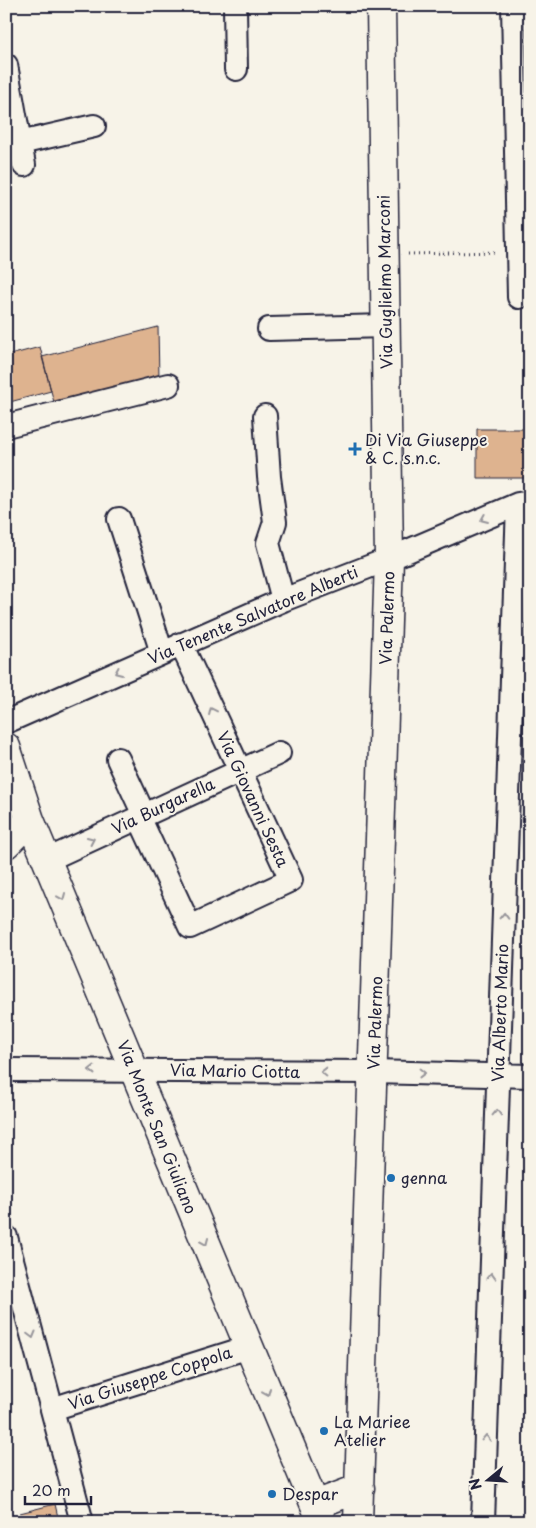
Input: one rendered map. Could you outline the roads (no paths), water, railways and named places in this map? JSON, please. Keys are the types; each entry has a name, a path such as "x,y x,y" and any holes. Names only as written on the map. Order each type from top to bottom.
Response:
{"main road":[{"name":"Via Guglielmo Marconi","path":"381,6 389,558"},
{"name":"Via Palermo","path":"358,1522 389,558"},
{"name":"Via Monte San Giuliano","path":"6,747 30,820 318,1513"},
{"path":"6,844 30,820"},
{"path":"318,1513 360,1488"}],"street":[{"path":"235,6 236,68"},
{"path":"513,6 519,296"},
{"path":"6,65 24,165"},
{"path":"20,143 94,126"},
{"path":"269,329 386,326"},
{"path":"6,426 168,385"},
{"path":"265,416 269,477 275,522 268,543 282,600"},
{"name":"Via Tenente Salvatore Alberti","path":"6,722 282,600 524,503"},
{"name":"Via Alberto Mario","path":"483,1522 498,1075 520,690 524,503"},
{"name":"Via Giovanni Sesta","path":"119,519 172,649 240,771 291,880 190,927 142,816"},
{"name":"Via Burgarella","path":"47,860 279,752"},
{"path":"118,759 142,816"},
{"name":"Via Mario Ciotta","path":"6,1070 373,1072 530,1076"},
{"path":"6,1237 15,1304 52,1409 82,1522"},
{"name":"Via Giuseppe Coppola","path":"52,1409 249,1347"}],"place":[{"name":"Di Via Giuseppe & C. s.n.c.","path":"355,449"},
{"name":"genna","path":"391,1178"},
{"name":"La Mariee Atelier","path":"324,1431"},
{"name":"Despar","path":"272,1494"}]}
